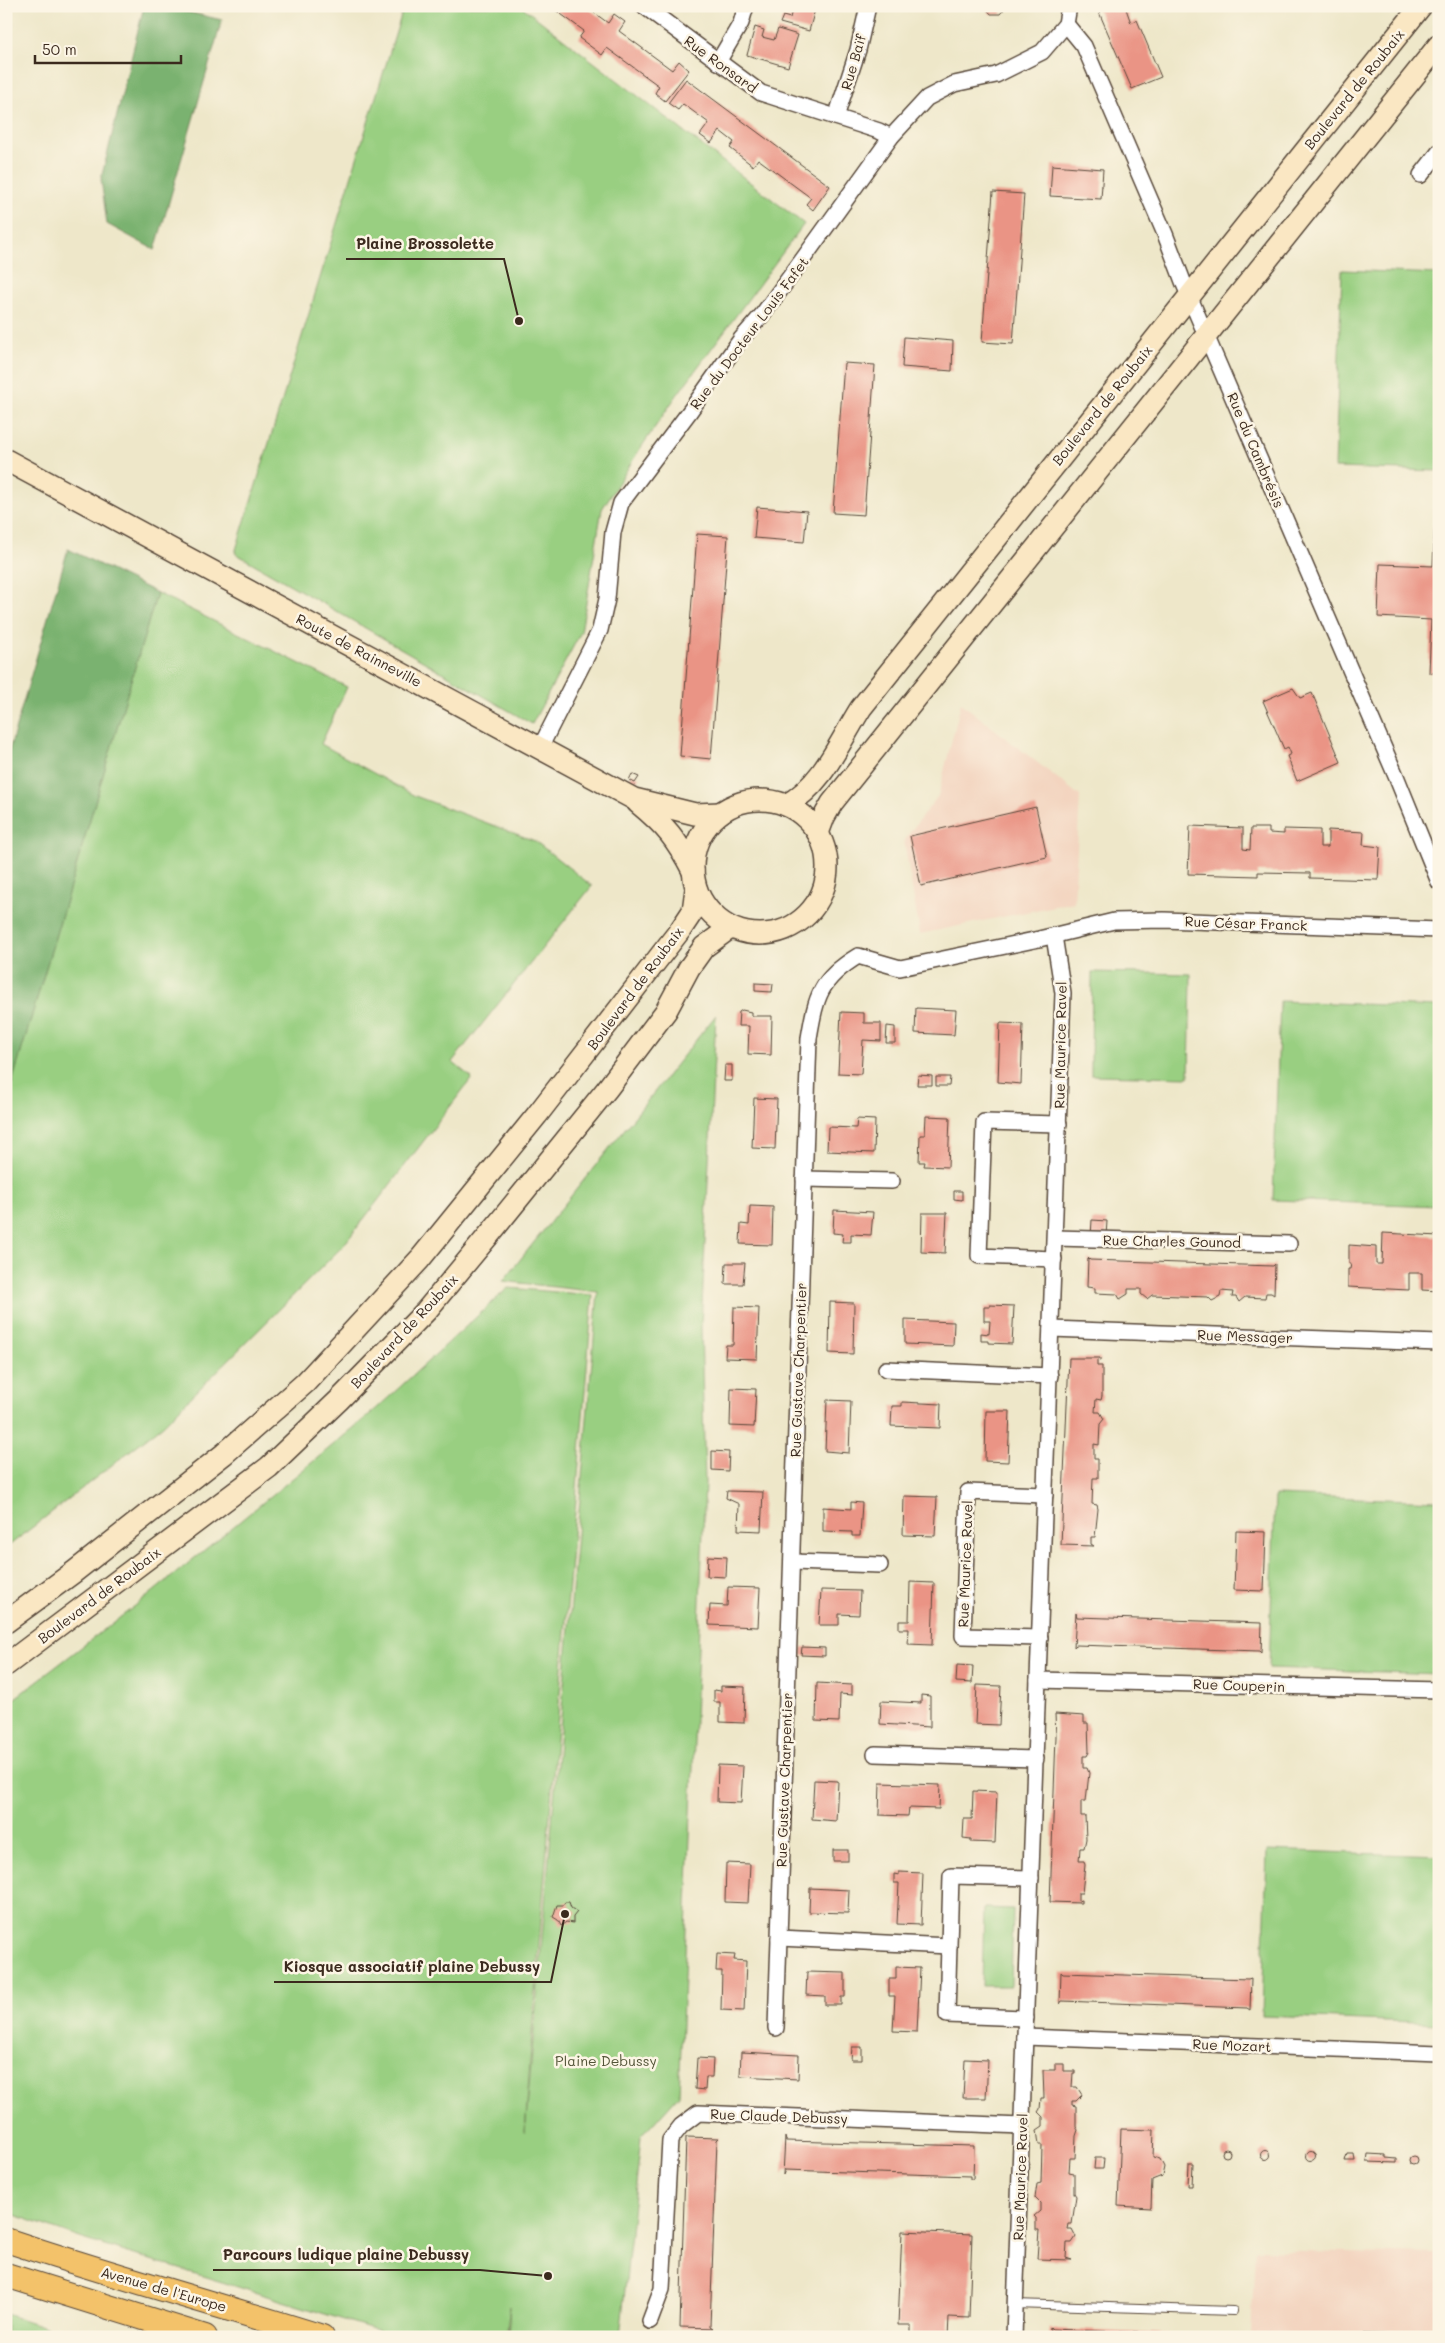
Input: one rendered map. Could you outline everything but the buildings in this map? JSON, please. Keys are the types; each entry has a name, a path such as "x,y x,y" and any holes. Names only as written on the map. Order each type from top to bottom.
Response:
{"main road":[{"name":"Boulevard de Roubaix","path":"786,805 798,798 814,784 861,708 1421,6"},
{"path":"818,833 832,803 1439,46"},
{"name":"Route de Rainneville","path":"6,460 634,799 695,814 720,813"},
{"path":"634,799 667,829 677,841 704,905 716,918 730,928 748,934 768,934 786,930 802,920 815,906 824,888 828,870 826,851 810,821 786,805 773,800 752,800 732,806 720,813 708,824 699,839 694,855 694,880"},
{"name":"Boulevard de Roubaix","path":"6,1622 74,1572 224,1454 305,1383 420,1259 537,1115 681,929 693,911 694,880"},
{"name":"Boulevard de Roubaix","path":"6,1666 269,1467 340,1400 438,1296 607,1090 666,1011 689,968 704,947 730,928"},
{"name":"Avenue de l'Europe","path":"6,2240 72,2262 198,2298 322,2337"},
{"path":"6,2275 205,2337"}],"street":[{"name":"Rue Ronsard","path":"644,6 761,93 879,131 891,137"},
{"path":"718,62 740,23 746,6"},
{"name":"Rue Baïf","path":"836,117 858,50 868,6"},
{"path":"1066,24 1069,6"},
{"name":"Rue du Docteur Louis Fafet","path":"540,748 600,630 607,599 612,532 621,503 690,411 741,338 762,315 891,137 927,98 954,84 996,75 1042,52 1066,24"},
{"name":"Rue du Cambrésis","path":"1066,24 1084,46 1396,776 1439,882"},
{"path":"1421,175 1439,152"},
{"name":"Rue César Franck","path":"1054,936 1114,921 1174,920 1439,930"},
{"name":"Rue Maurice Ravel","path":"1014,2337 1063,993 1054,936"},
{"name":"Rue Gustave Charpentier","path":"776,2028 808,1038 819,992 837,969 858,956 900,968 1054,936"},
{"name":"Rue Maurice Ravel","path":"1054,1259 979,1256 980,1227 984,1122 1059,1124"},
{"path":"804,1178 892,1181"},
{"name":"Rue Charles Gounod","path":"1055,1238 1289,1244"},
{"name":"Rue Messager","path":"1051,1328 1439,1343"},
{"path":"886,1369 1050,1376"},
{"name":"Rue Maurice Ravel","path":"1040,1638 962,1636 968,1492 1045,1495"},
{"path":"792,1562 880,1566"},
{"name":"Rue Couperin","path":"1038,1680 1439,1690"},
{"path":"875,1754 1036,1759"},
{"path":"1026,2018 947,2015 951,1876 1031,1878"},
{"path":"779,1938 949,1946"},
{"name":"Rue Mozart","path":"1025,2036 1439,2053"},
{"name":"Rue Claude Debussy","path":"650,2321 662,2289 670,2140 682,2126 698,2113 1022,2126"}],"lane":[{"path":"1015,2304 1233,2311"}],"shaded area":[{"path":"961,703 1080,796 1074,902 920,934 904,840 938,796"},
{"path":"1255,2250 1439,2254 1439,2337 1251,2337"}],"green space":[{"path":"144,6 161,6 222,20 155,250 107,224 101,179"},
{"path":"404,6 521,6 804,224 677,395 602,509 581,632 532,724 235,553"},
{"path":"1342,270 1439,274 1439,471 1335,468"},
{"path":"68,549 157,593 6,1103 6,761"},
{"path":"157,593 347,687 321,744 415,796 535,841 592,886 452,1062 472,1078 343,1246 163,1425 6,1548 6,1103"},
{"path":"1092,972 1191,974 1189,1077 1091,1075"},
{"path":"1280,1001 1439,1007 1439,1206 1273,1200"},
{"name":"Plaine Debussy","path":"716,1015 701,1327 705,1484 679,2095 641,2137 620,2337 508,2337 510,2306 506,2337 399,2337 80,2238 6,2212 6,1705 148,1596 315,1460 376,1409 508,1288 593,1295 525,2133 598,1292 503,1281"},
{"path":"1275,1495 1439,1501 1439,1674 1269,1668"},
{"path":"1267,1850 1439,1856 1439,2023 1262,2016"},
{"path":"984,1908 1013,1909 1011,1986 982,1986"},
{"path":"6,2314 75,2337 6,2337"}],"place":[{"name":"Plaine Brossolette","path":"519,321"},
{"name":"Kiosque associatif plaine Debussy","path":"565,1914"},
{"name":"Parcours ludique plaine Debussy","path":"548,2276"}]}
